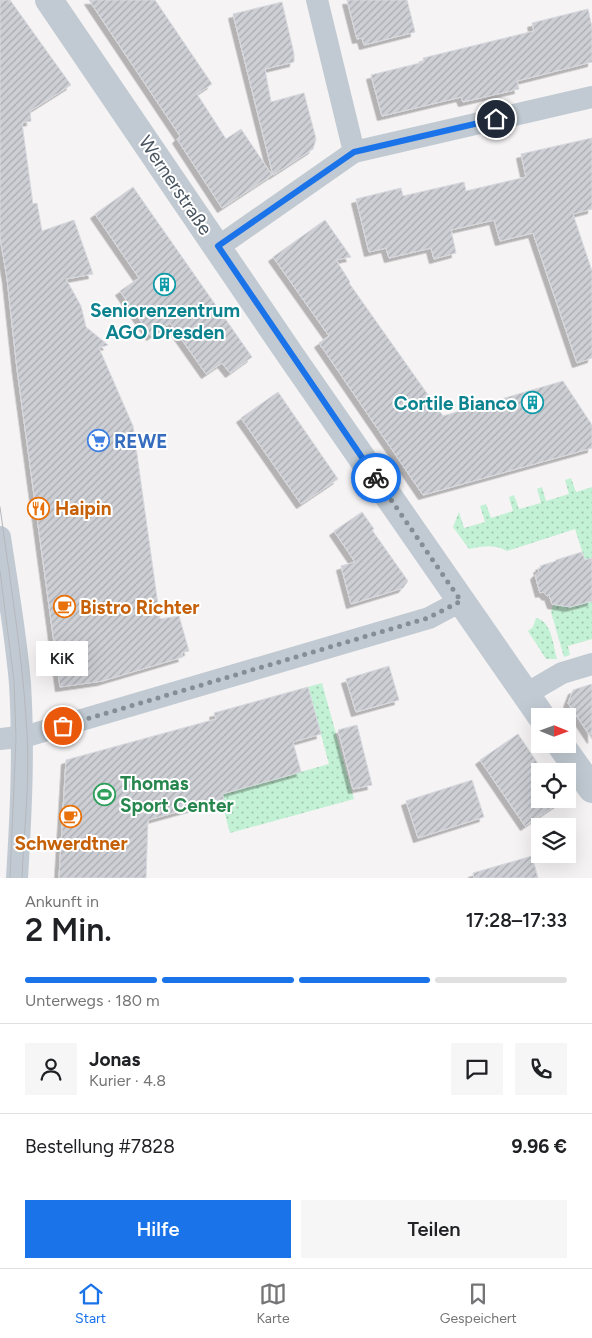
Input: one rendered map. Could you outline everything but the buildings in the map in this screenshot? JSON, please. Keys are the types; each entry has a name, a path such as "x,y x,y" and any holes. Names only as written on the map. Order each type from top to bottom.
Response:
{"street":[{"name":"Wernerstraße","path":"49,0 289,353 536,708"},
{"path":"317,0 354,152"},
{"path":"218,246 354,152 592,97"},
{"path":"0,536 18,671 22,737 17,878"},
{"path":"0,739 22,737 428,618 461,601"},
{"path":"526,694 562,673 592,664"},
{"path":"566,753 592,789"}],"green space":[{"path":"571,478 576,492 592,487 592,558 585,560 575,529 507,551 498,547 488,546 469,549 453,527 459,512 464,528 485,522 480,506 486,504 491,518 513,511 509,497 514,495 519,509 541,503 537,489 542,487 546,501 569,494 565,480"},
{"path":"592,601 592,639 568,646 570,655 564,657 551,612 553,605 561,606 569,603 571,607"},
{"path":"536,618 541,620 549,629 557,659 546,659 528,631 533,627"},
{"path":"322,683 354,799 230,833 221,800 224,799 222,794 329,764 308,687"}],"tram line":[{"path":"0,507 19,648 27,733 27,787 22,878"},
{"path":"0,571 14,681 16,738 10,878"}],"way so far":[{"path":"63,726 428,618 461,601 376,478"}],"place":[{"name":"Seniorenzentrum AGO Dresden","path":"165,284"},
{"name":"Cortile Bianco","path":"533,403"},
{"name":"REWE","path":"98,441"},
{"name":"Haipin","path":"39,508"},
{"name":"Bistro Richter","path":"64,607"},
{"name":"KiK","path":"63,726"},
{"name":"Thomas Sport Center","path":"104,794"},
{"name":"Schwerdtner","path":"71,817"}],"route":[{"path":"376,478 289,353 218,246 354,152 496,119"}]}
